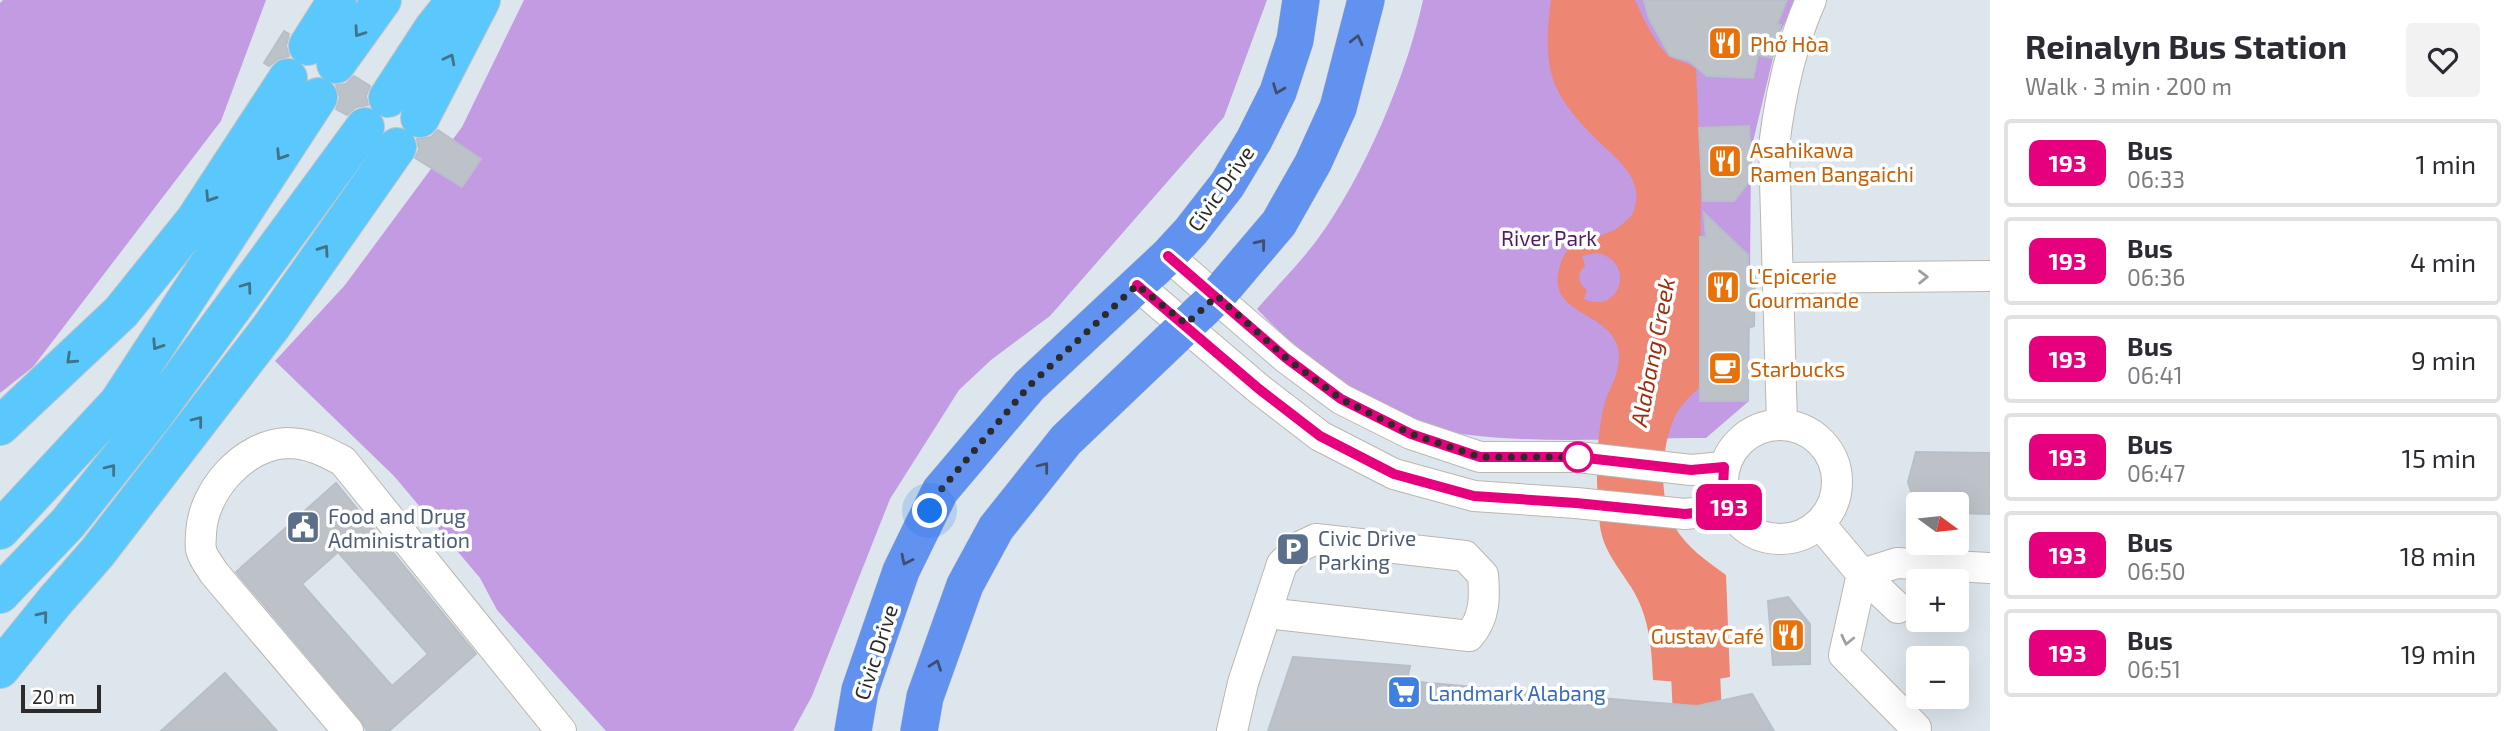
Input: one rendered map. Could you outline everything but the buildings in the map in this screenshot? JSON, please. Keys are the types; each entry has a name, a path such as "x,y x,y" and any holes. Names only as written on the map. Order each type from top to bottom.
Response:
{"highway":[{"path":"337,0 322,55 382,0"},
{"path":"0,669 97,553 271,327 392,122 433,29 456,0"},
{"path":"0,594 68,523 392,122 481,0"},
{"path":"0,426 121,312 303,88 119,402 0,530"}],"main road":[{"name":"Civic Drive","path":"853,731 860,690 901,571 940,491 1029,386 1168,256 1227,185 1278,92 1295,40 1301,0"},
{"path":"919,731 925,697 965,585 996,528 1066,440 1217,296 1279,223 1313,163 1338,108 1366,0"}],"lane":[{"path":"1782,424 1774,146 1789,61 1811,0"},
{"path":"1168,256 1286,358 1341,399 1411,434 1480,457 1578,457 1691,470 1724,467"},
{"path":"1778,278 1990,276"},
{"path":"1137,285 1186,324 1259,389 1320,436 1394,474 1474,496 1685,514 1729,509"},
{"path":"1782,424 1808,430 1828,447 1838,472 1836,498 1821,524 1802,536 1781,540 1760,536 1742,525 1729,509 1723,488 1724,467 1736,444 1757,429 1782,424"},
{"path":"348,731 214,573 201,549 202,520 211,495 231,471 255,451 286,443 317,446 342,461 561,731"},
{"path":"1821,524 1862,574 1898,608"},
{"path":"1233,731 1243,683 1266,612 1282,564 1299,547 1317,539 1465,556 1483,575 1483,610 1479,625 1469,636 1266,612"},
{"path":"1862,574 1897,563 1990,568"},
{"path":"1862,574 1844,655 1916,728"}],"green space":[{"path":"3,0 266,0 221,121 33,367 0,393 0,3"},
{"path":"524,0 1267,0 1224,117 1050,316 991,360 959,390 890,499 812,696 793,731 606,731 497,610 480,578 394,476 275,361 345,285 462,127"},
{"name":"River Park","path":"1423,0 1796,0 1778,37 1751,150 1749,401 1706,438 1528,439 1470,435 1441,429 1412,419 1355,389 1301,350 1257,309 1317,240 1351,187 1395,93"}],"water":[{"path":"1551,0 1635,0 1660,47 1675,59 1696,69 1701,181 1699,388 1677,412 1667,439 1663,470 1665,501 1675,527 1698,554 1726,575 1730,677 1718,679 1718,685 1653,680 1646,620 1637,598 1608,551 1602,535 1597,453 1603,409 1618,364 1618,348 1603,327 1562,296 1558,284 1559,269 1568,250 1574,245 1616,229 1632,215 1636,190 1626,169 1577,119 1558,91 1549,58","holes":["1597,253 1609,258 1617,266 1620,276 1614,294 1607,300 1597,302 1584,299 1587,290 1579,278 1585,266 1582,256"]}],"waterway":[{"name":"Alabang Creek","path":"1693,617 1697,706"}],"bus line":[{"name":"193","path":"1137,285 1186,324 1259,389 1320,436 1394,474 1474,496 1685,514 1729,509 1723,488 1724,467 1691,470 1578,457 1480,457 1411,434 1341,399 1286,358 1168,256"}],"place":[{"name":"Phở Hòa","path":"1725,43"},
{"name":"Asahikawa Ramen Bangaichi","path":"1725,161"},
{"name":"L'Epicerie Gourmande","path":"1723,287"},
{"name":"Starbucks","path":"1725,368"},
{"name":"Food and Drug Administration","path":"303,527"},
{"name":"Civic Drive Parking","path":"1293,549"},
{"name":"Gustav Café","path":"1788,635"},
{"name":"Landmark Alabang","path":"1404,692"}],"route":[{"path":"930,511 940,491 1029,386 1137,285 1186,324 1217,296 1286,358 1341,399 1411,434 1480,457 1578,457"}]}
